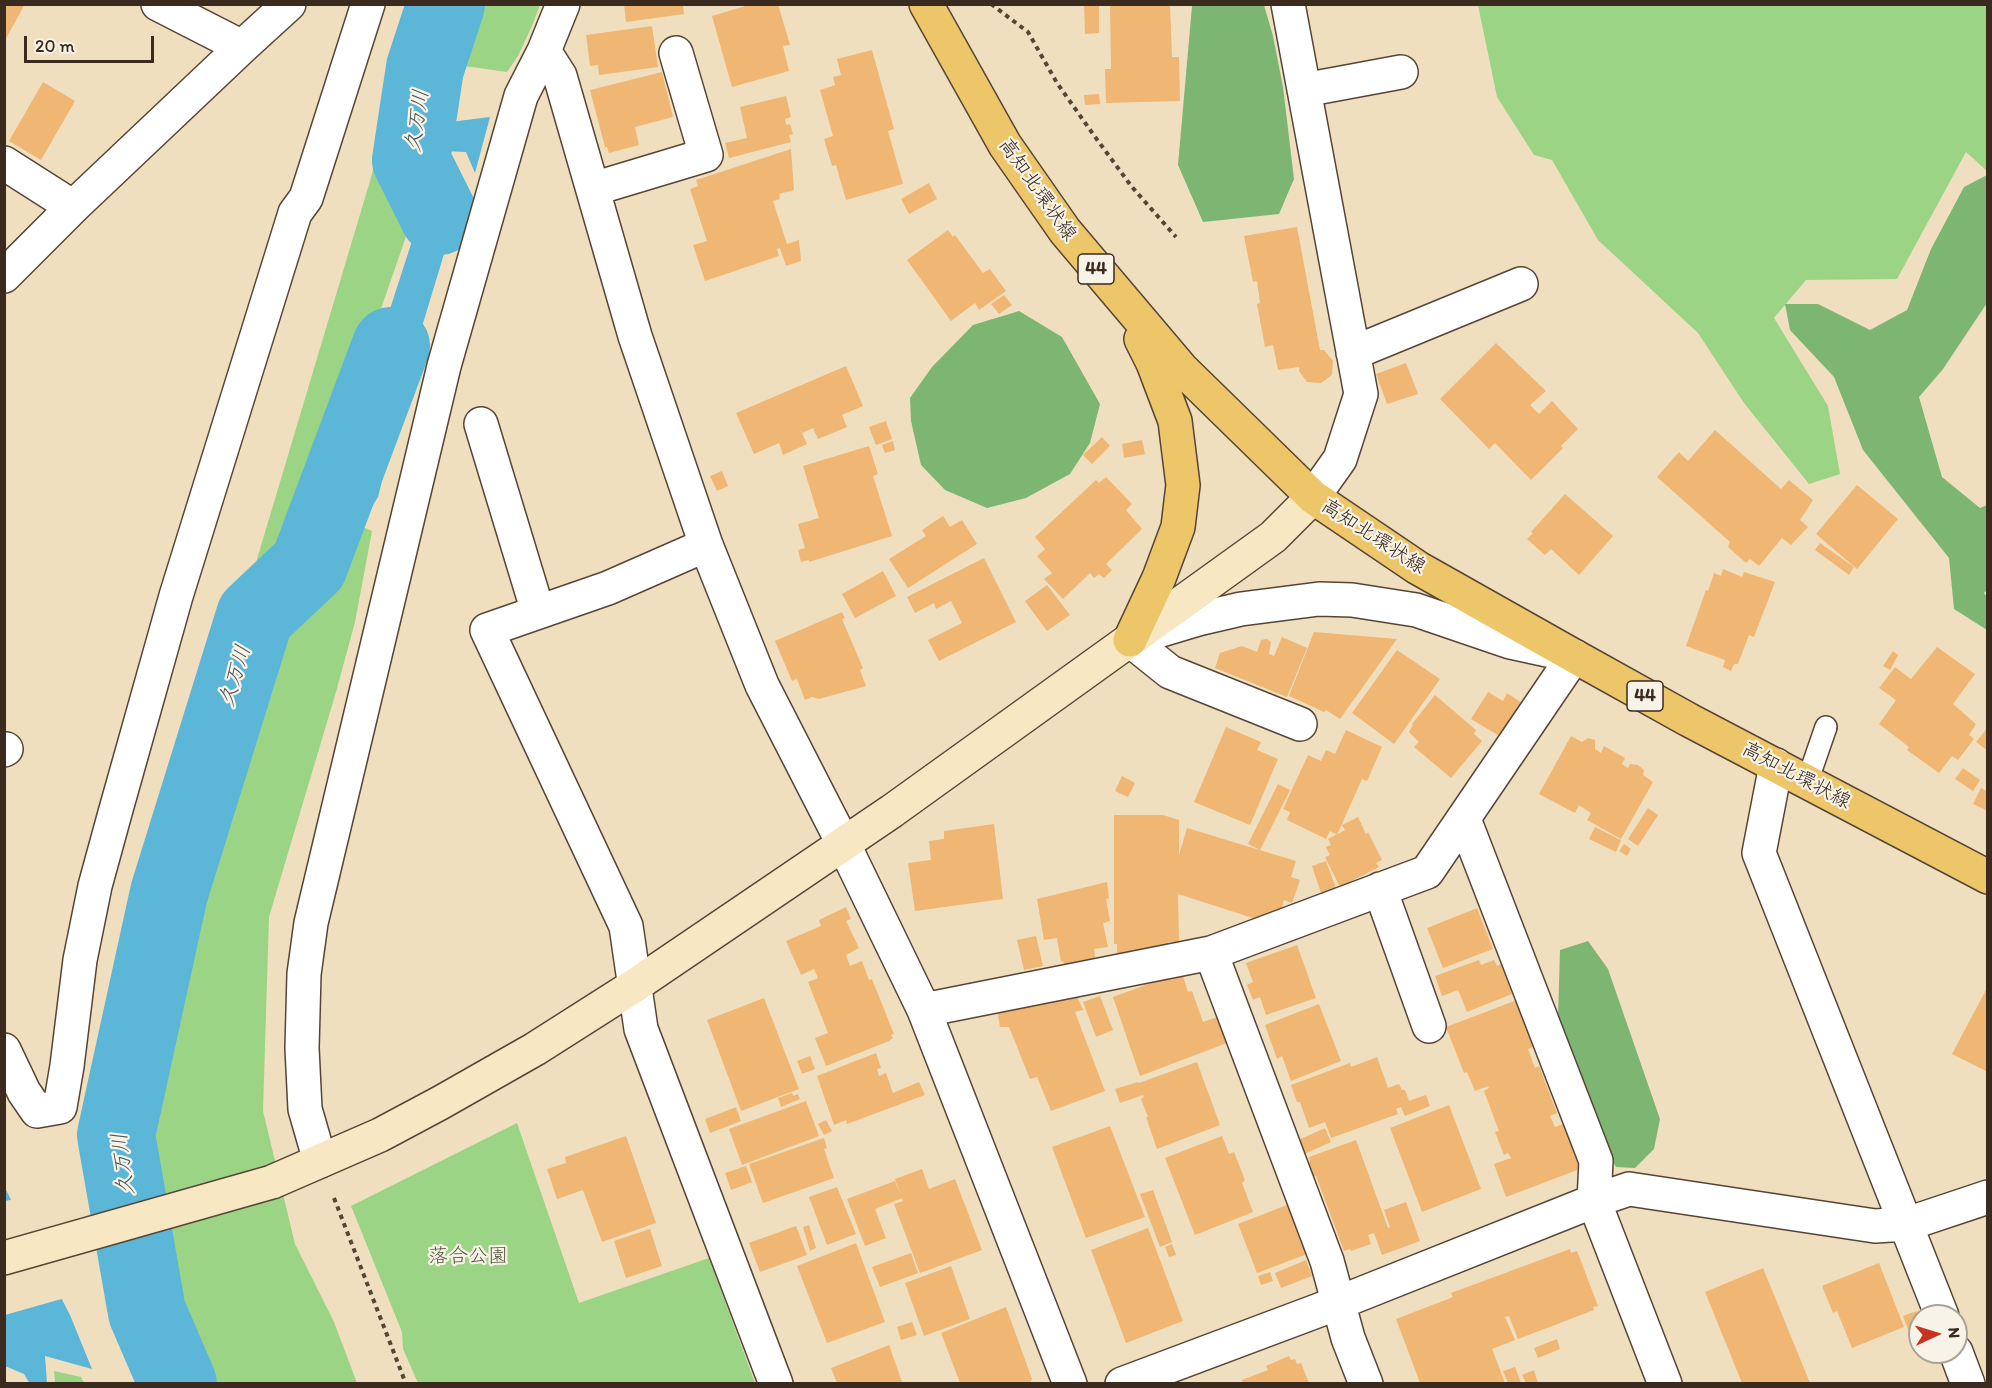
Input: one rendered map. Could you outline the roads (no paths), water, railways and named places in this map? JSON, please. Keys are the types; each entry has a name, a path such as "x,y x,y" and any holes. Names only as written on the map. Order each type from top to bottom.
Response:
{"main road":[{"name":"高知北環状線","path":"926,4 1005,146 1065,231 1180,368 1313,497 1418,568 1689,720 1988,877"},
{"path":"1122,300 1153,363 1175,421 1183,485 1178,527 1159,578 1130,640"}],"street":[{"path":"4,276 73,207 289,4"},
{"path":"4,1050 24,1092 37,1112 60,1107 80,960 95,886 118,802 176,596 291,224 295,213 306,198 368,4"},
{"path":"315,1163 305,1109 302,1048 304,974 311,923 444,366 521,96 544,51 563,4"},
{"path":"4,1258 272,1182 380,1135 440,1103 535,1049 634,986 892,811 1273,537 1313,497 1340,459 1360,394 1288,4"},
{"path":"161,5 242,46"},
{"path":"544,51 560,76 635,336 706,545 762,685 843,843 924,1010 1070,1383"},
{"path":"593,189 706,156 676,52"},
{"path":"1304,90 1401,72"},
{"path":"4,164 73,207"},
{"path":"1353,352 1521,284"},
{"path":"482,424 538,612"},
{"path":"706,545 608,588 487,630 626,926 641,1029 777,1383"},
{"path":"924,1010 1211,953 1427,872 1575,656 1510,642 1416,610 1352,600 1319,599 1241,609 1198,619 1130,640"},
{"path":"1130,640 1170,672 1300,724"},
{"path":"1776,765 1759,853 1937,1304"},
{"path":"1464,819 1596,1161 1594,1201 1665,1383"},
{"path":"1380,890 1429,1026"},
{"path":"1211,953 1327,1261 1348,1338 1365,1383"},
{"path":"1122,1383 1338,1303 1629,1189 1875,1226 1907,1224 1988,1197"},
{"path":"1961,1364 1968,1383"}],"lane":[{"path":"1807,782 1826,727"}],"water":[{"path":"426,5 469,5 449,70 405,67"},
{"path":"393,113 442,123 490,117 475,173 466,152 444,151 445,189 461,198 414,353 378,497 370,510 369,478 361,468 347,428 389,312 422,210 408,184 383,179"},
{"path":"4,1186 70,1315 92,1369 45,1356 47,1383 30,1384 24,1374 5,1366"}],"waterway":[{"name":"久万川","path":"439,216 411,160 425,68 446,4"},
{"name":"久万川","path":"178,1384 147,1312 116,1135 169,893 255,616 309,565 391,346"}],"park label":[{"name":"落合公園","path":"468,1257"}]}
